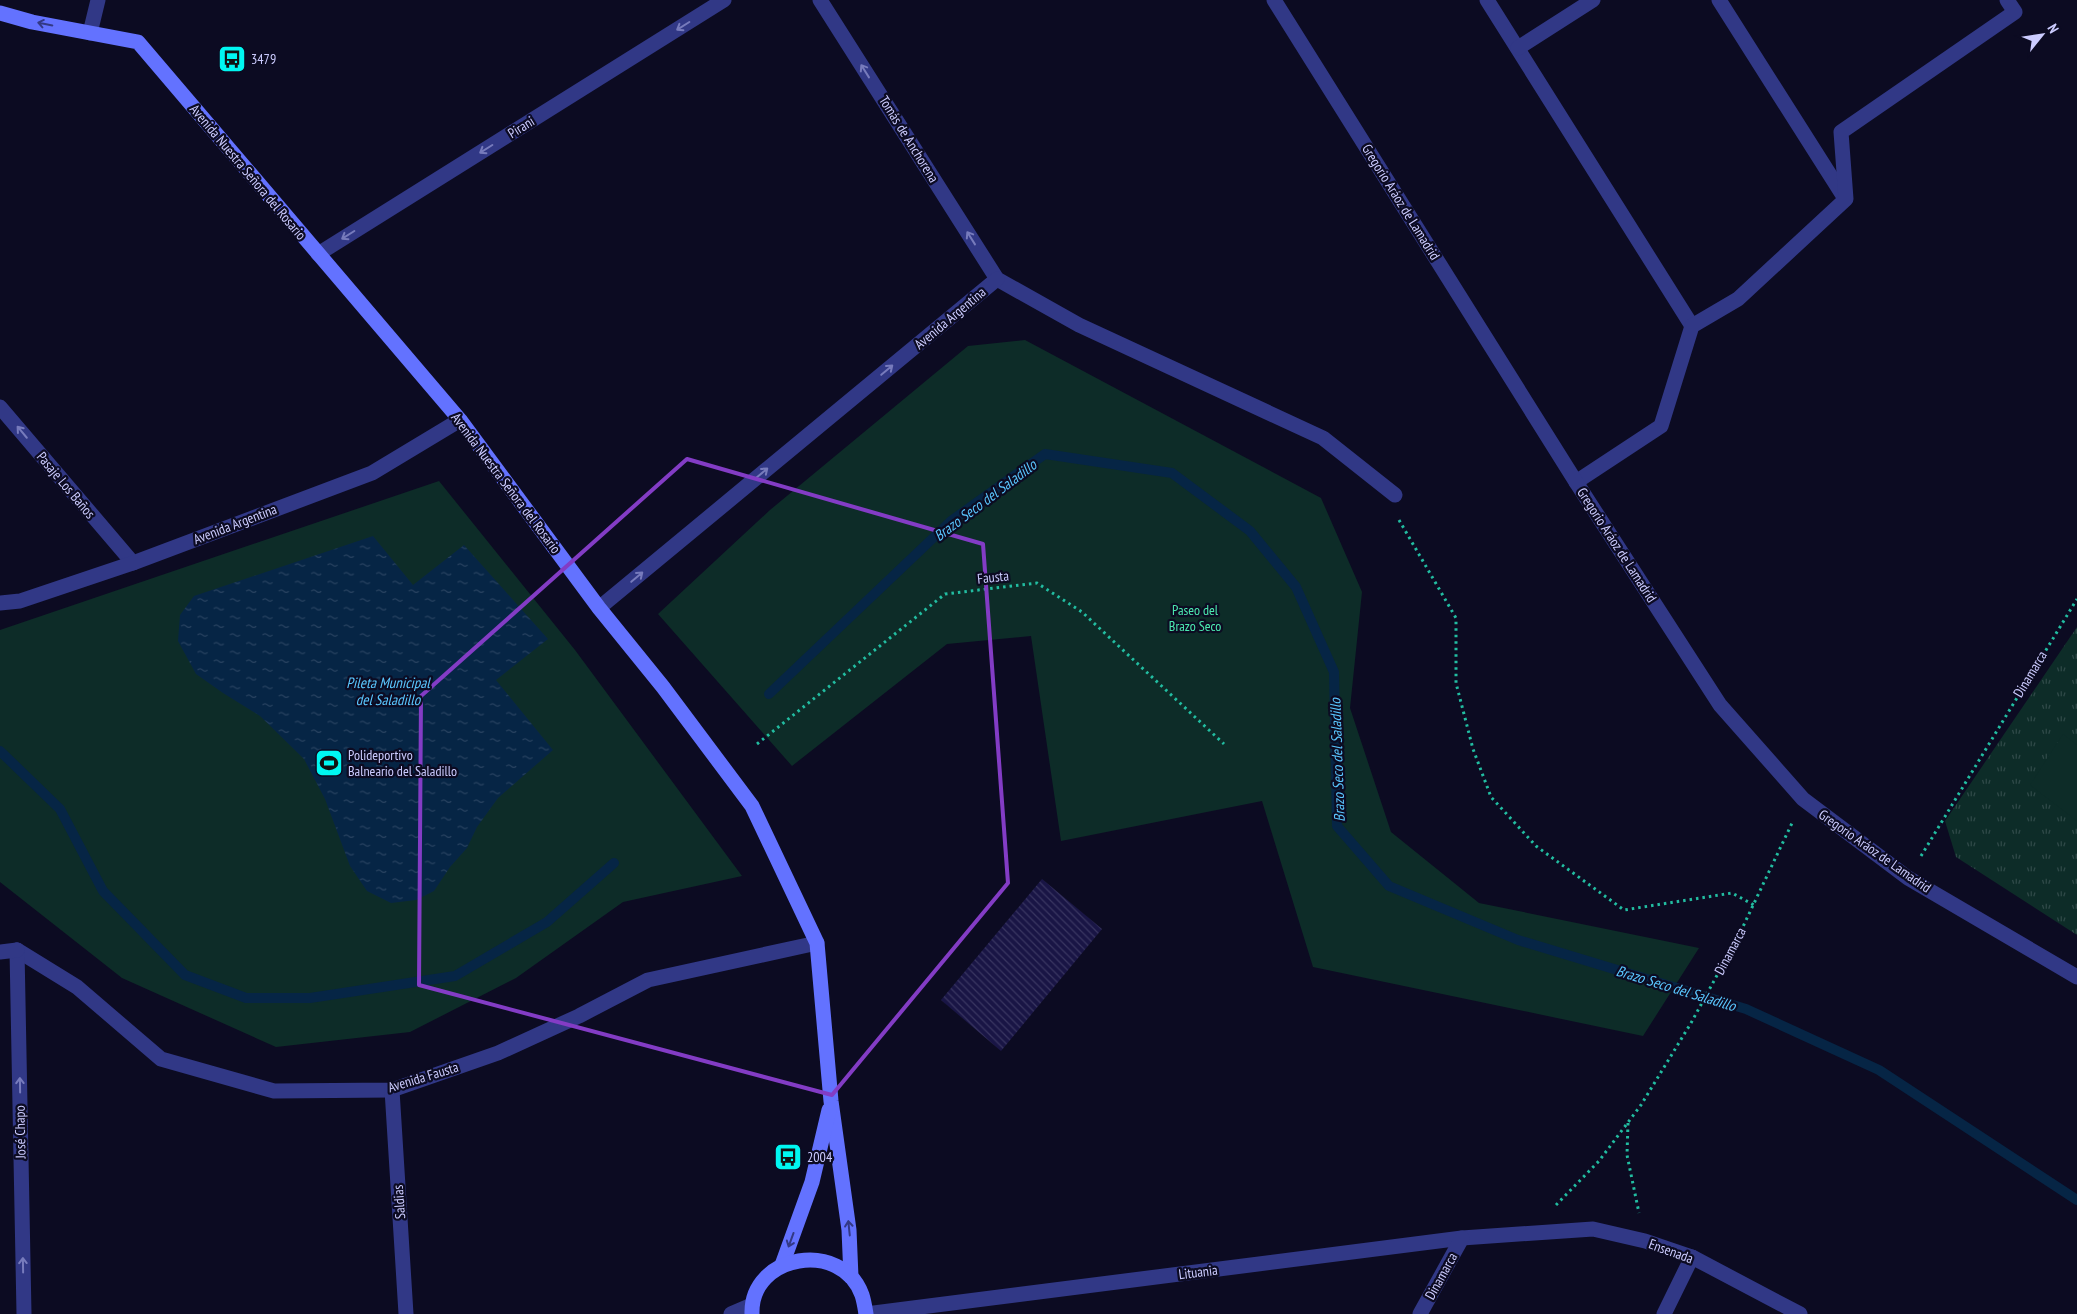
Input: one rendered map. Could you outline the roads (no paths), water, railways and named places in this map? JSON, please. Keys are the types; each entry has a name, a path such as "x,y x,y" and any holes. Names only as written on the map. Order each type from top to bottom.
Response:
{"street":[{"path":"90,33 98,0"},
{"name":"Pirani","path":"318,254 724,0"},
{"name":"Tomás de Anchorena","path":"820,0 997,279"},
{"name":"Gregorio Aráoz de Lamadrid","path":"1274,0 1576,482 1720,705 1803,800 1908,878 2077,977"},
{"path":"1488,0 1692,326"},
{"path":"1518,48 1593,0"},
{"path":"1718,0 1846,199"},
{"path":"1846,199 1840,132 2015,12 2007,0"},
{"name":"Avenida Nuestra Señora del Rosario","path":"0,13 138,42 460,420 599,608 663,687 752,806 817,943 830,1101 849,1230 851,1277"},
{"path":"1576,482 1661,426 1692,326 1738,299 1846,199"},
{"name":"Avenida Argentina","path":"599,608 997,279 1079,325 1323,438 1395,495"},
{"name":"Pasaje Los Baños","path":"0,406 133,563"},
{"name":"Avenida Argentina","path":"0,603 20,601 133,563 372,473 460,420"},
{"name":"Avenida Fausta","path":"17,950 77,987 161,1058 274,1091 392,1090 498,1053 580,1016 648,980 817,943"},
{"path":"0,952 17,950"},
{"name":"José Chapo","path":"17,950 24,1314"},
{"name":"Saldias","path":"392,1090 406,1314"},
{"name":"Avenida Nuestra Señora del Rosario","path":"782,1265 812,1182 830,1101"},
{"name":"Ensenada","path":"1529,1233 1593,1230 1645,1241 1692,1257 1800,1314"},
{"name":"Lituania","path":"866,1314 1462,1238 1529,1233"},
{"name":"Dinamarca","path":"1420,1314 1462,1238"},
{"path":"1664,1314 1692,1257"},
{"path":"731,1314 752,1310 762,1281 782,1265 806,1258 830,1263 851,1277 862,1294 866,1314"}],"water":[{"name":"Pileta Municipal del Saladillo","path":"373,536 413,585 464,545 548,639 496,680 553,750 498,798 477,827 467,848 450,867 434,891 416,900 391,903 367,891 350,866 325,799 304,759 260,716 196,674 178,641 180,615 194,596"}],"waterway":[{"name":"Brazo Seco del Saladillo","path":"769,694 951,521 1045,454 1172,473 1250,531 1296,587 1334,672 1337,826 1389,886 1518,940 1746,1009 1879,1070 2077,1200"},
{"path":"0,751 60,809 103,891 185,975 246,998 310,998 455,976 547,922 614,863"}],"place":[{"name":"3479","path":"232,59"},
{"name":"Polideportivo Balneario del Saladillo","path":"329,763"},
{"name":"2004","path":"788,1157"}],"park label":[{"name":"Paseo del Brazo Seco","path":"1195,618"}]}
